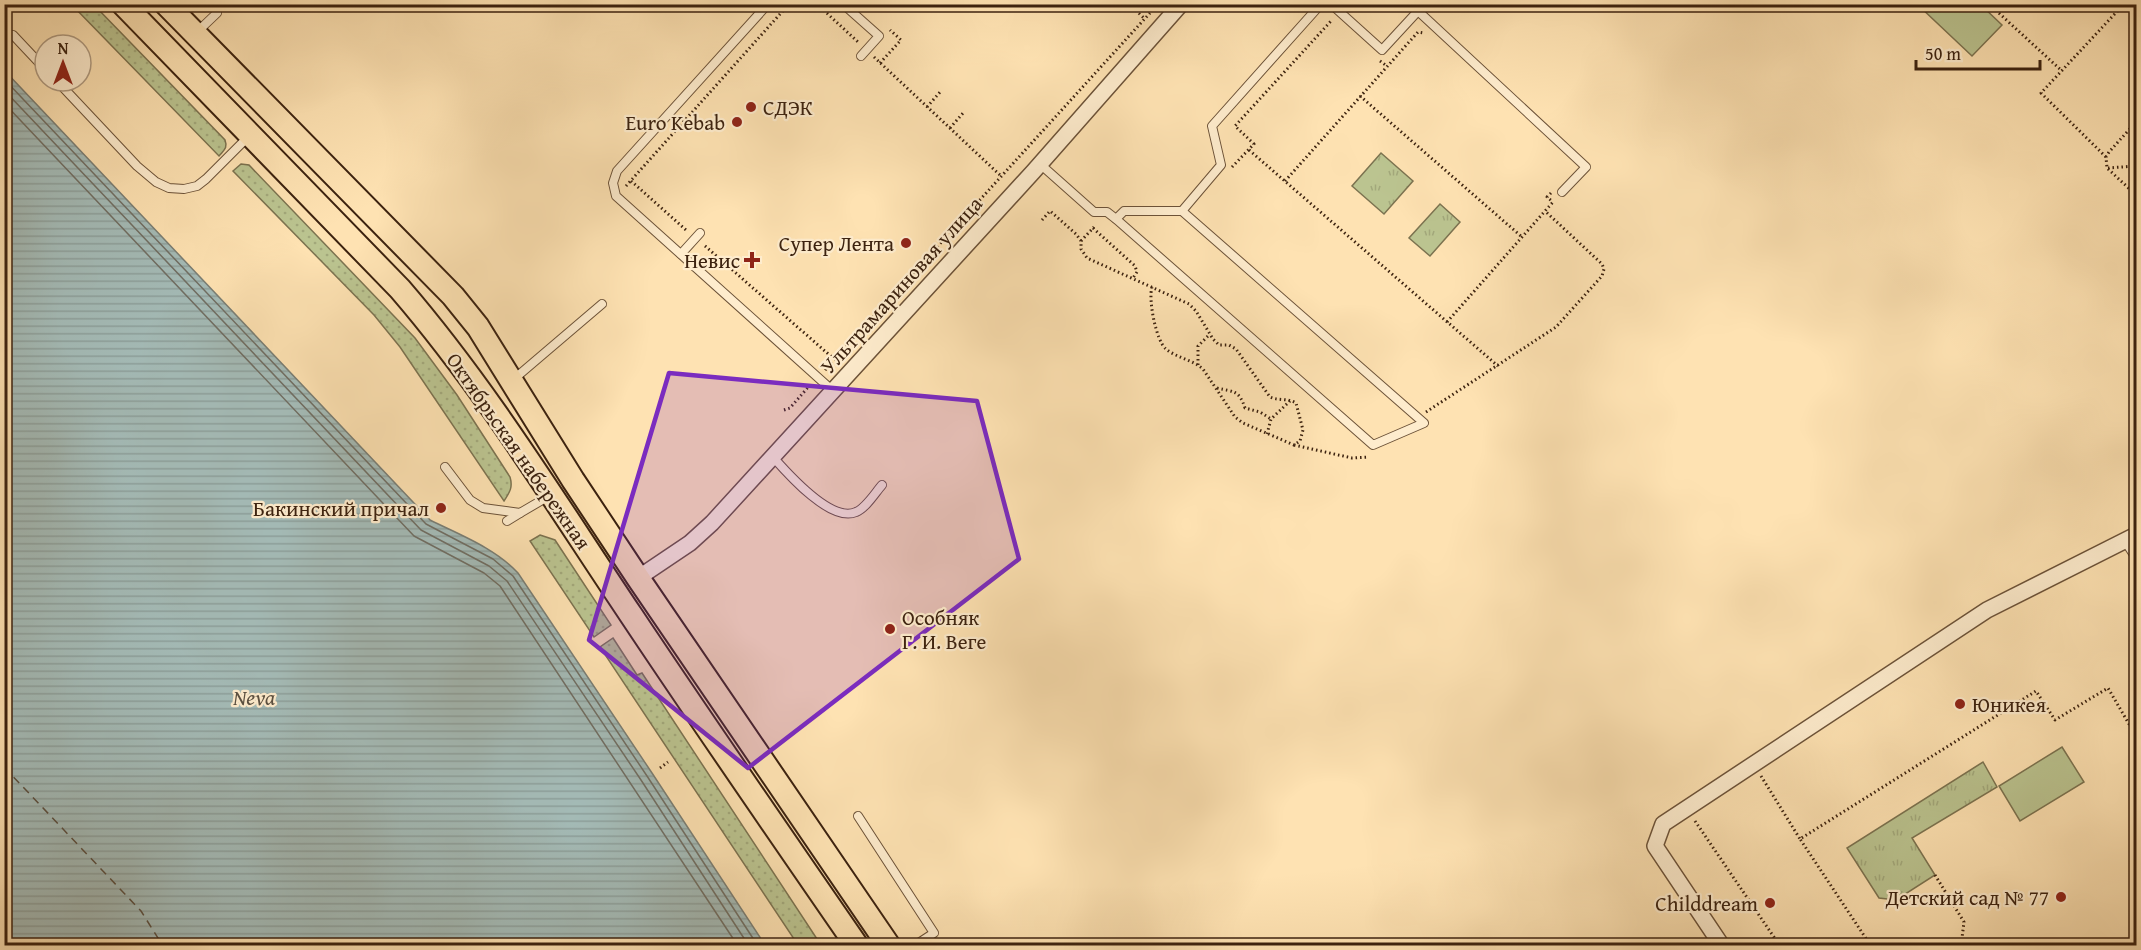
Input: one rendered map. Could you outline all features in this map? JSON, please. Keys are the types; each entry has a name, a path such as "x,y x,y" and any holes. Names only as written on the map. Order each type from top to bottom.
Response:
{"main road":[{"name":"Октябрьская набережная","path":"123,4 400,290 433,327 551,494 632,617 857,945"},
{"name":"Октябрьская набережная","path":"166,4 453,296 478,327 638,578 888,945"}],"street":[{"name":"Ультрамариновая улица","path":"638,578 690,543 712,523 1040,164 1181,4"},
{"path":"1722,945 1655,846 1663,824 1987,610 2131,538"}],"lane":[{"path":"768,4 617,171 613,183 616,196 833,391"},
{"path":"843,4 879,36 863,53"},
{"path":"1182,211 1221,165 1212,126 1321,4"},
{"path":"1330,4 1382,50 1418,11 1586,167 1558,191"},
{"path":"195,34 217,13"},
{"path":"13,35 33,56"},
{"path":"68,93 137,166 156,182 170,188 184,189 197,186 250,135"},
{"path":"1040,164 1094,212 1107,212 1116,219 1373,445 1424,423 1182,211 1124,211 1116,219"},
{"path":"681,255 697,235"},
{"path":"511,381 602,304"},
{"path":"773,457 821,503 832,510 847,514 858,512 882,485"},
{"path":"445,467 470,500 483,508 520,513"},
{"path":"507,521 551,494"},
{"path":"2131,538 2136,558"},
{"path":"858,816 934,933 914,945"}],"path":[{"path":"616,196 789,4"},
{"path":"818,4 863,53 927,107 1001,176"},
{"path":"1129,4 1157,30"},
{"path":"1989,4 2061,71"},
{"path":"2106,157 2041,93 2124,4"},
{"path":"783,411 790,408 1151,12"},
{"path":"1225,175 1254,144 1235,126 1328,22 1336,22"},
{"path":"1285,182 1418,32 1426,33"},
{"path":"1378,59 1387,66"},
{"path":"927,107 941,91"},
{"path":"1360,96 1522,237"},
{"path":"1057,106 1068,116"},
{"path":"950,128 964,112"},
{"path":"2136,122 2106,157 2107,168 2136,195"},
{"path":"1249,150 1498,366"},
{"path":"2107,168 2136,166"},
{"path":"631,181 697,235 834,359"},
{"path":"1553,202 1547,197 1558,191"},
{"path":"1448,322 1553,202 1558,191"},
{"path":"1042,220 1050,211 1076,234 1087,258 1189,304 1219,345 1229,345 1236,349 1270,397 1296,403 1303,430 1300,441 1294,446"},
{"path":"1430,418 1425,413 1556,327 1602,276 1604,269 1602,264 1545,211"},
{"path":"1080,242 1107,212"},
{"path":"1093,228 1135,266 1137,272 1133,278"},
{"path":"1152,287 1149,299 1161,344 1167,350 1198,365 1235,417 1294,446 1352,458 1379,457"},
{"path":"1198,365 1198,346 1210,334"},
{"path":"1215,388 1237,392 1242,397 1245,408 1260,412 1271,419"},
{"path":"1267,434 1271,419 1291,400"},
{"path":"1800,839 2036,691 2055,720 2108,687 2136,736"},
{"path":"660,768 668,762"},
{"path":"1759,772 1800,839 1871,945"},
{"path":"1691,815 1780,945"},
{"path":"1935,875 1964,922 1961,945"}],"highlighted area":[{"path":"669,373 977,401 1019,559 748,768 589,640"}],"green space":[{"path":"72,5 94,5 225,140 226,147 219,156"},
{"path":"1918,5 1981,5 2002,25 1972,56"},
{"path":"1381,153 1413,181 1384,214 1352,186"},
{"path":"241,164 249,165 415,338 457,395 510,477 510,489 504,501 400,347 374,315 233,171"},
{"path":"1440,204 1460,222 1430,256 1409,238"},
{"path":"540,535 555,540 611,625 594,637 530,541"},
{"path":"613,638 637,675 642,673 821,945 798,945 600,647"},
{"path":"2062,747 2084,782 2020,821 1999,786"},
{"path":"1983,762 1997,787 1912,838 1935,875 1896,900 1879,898 1847,848"}],"water":[{"name":"Neva","path":"4,70 430,520 488,549 518,573 765,945 5,945"}],"ferry route":[{"path":"4,767 141,911 163,946"}],"place":[{"name":"СДЭК","path":"751,107"},
{"name":"Euro Kebab","path":"737,122"},
{"name":"Супер Лента","path":"906,243"},
{"name":"Невис","path":"752,260"},
{"name":"Бакинский причал","path":"441,508"},
{"name":"Особняк Г. И. Веге","path":"890,629"},
{"name":"Юникея","path":"1960,704"},
{"name":"Детский сад № 77","path":"2061,897"},
{"name":"Childdream","path":"1770,903"}]}
